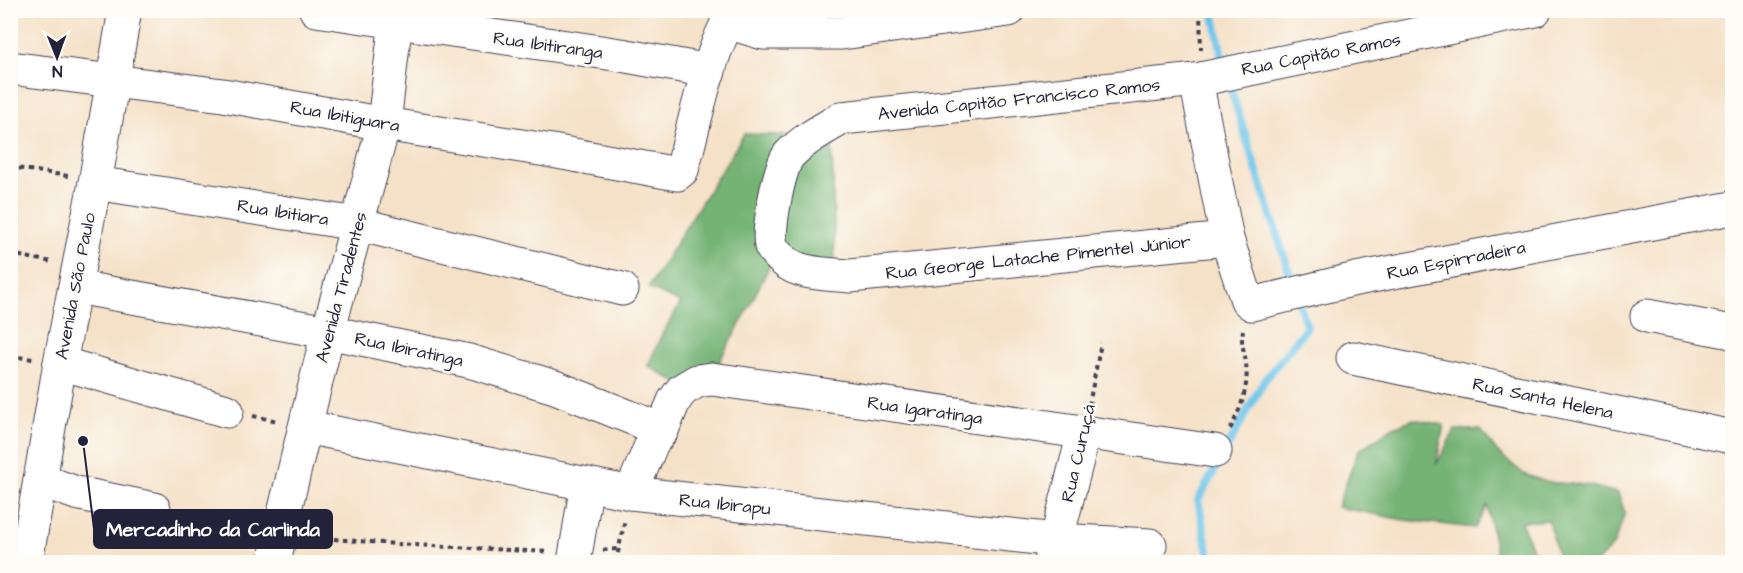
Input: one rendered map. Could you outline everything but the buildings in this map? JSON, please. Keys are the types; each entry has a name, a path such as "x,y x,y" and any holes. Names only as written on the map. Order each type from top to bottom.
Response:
{"street":[{"name":"Avenida São Paulo","path":"26,562 60,363 114,82 125,10"},
{"name":"Rua Ibitiranga","path":"316,10 397,17 709,71"},
{"path":"709,71 731,16 763,33 842,33 1009,10"},
{"name":"Rua Capitão Ramos","path":"1217,75 1535,10"},
{"name":"Avenida Tiradentes","path":"279,540 328,332 384,124 397,17"},
{"name":"Rua Ibitiguara","path":"10,68 223,95 677,174 682,170 709,71"},
{"path":"1217,75 1227,238 1250,303"},
{"name":"Avenida Capitão Francisco Ramos","path":"842,118 1217,75"},
{"name":"Rua George Latache Pimentel Júnior","path":"842,118 809,138 787,157 777,185 771,224 771,246 784,262 805,271 850,276 1227,238"},
{"name":"Rua Ibitiara","path":"95,183 357,224 622,289"},
{"name":"Rua Espirradeira","path":"1250,303 1256,305 1356,279 1732,208"},
{"name":"Rua Ibiratinga","path":"76,287 328,332 480,364 555,387 662,430"},
{"path":"1647,316 1732,332"},
{"name":"Rua Santa Helena","path":"1353,358 1732,437"},
{"path":"60,363 227,411"},
{"name":"Rua Igaratinga","path":"631,493 652,443 662,430 674,401 682,390 697,381 712,379 1215,451"},
{"name":"Rua Ibirapu","path":"306,427 631,493 1053,551 1150,545"},
{"name":"Rua Curuçá","path":"1053,551 1084,432"},
{"path":"40,480 76,493 154,509"},
{"path":"574,557 587,484"}],"path":[{"path":"1200,10 1202,42 1217,75"},
{"path":"10,167 74,177 95,183"},
{"path":"1215,451 1224,442 1244,398 1246,363 1241,345 1250,303"},
{"name":"Rua Curuçá","path":"1084,432 1101,343"},
{"path":"227,411 306,427"},
{"path":"616,562 631,493"},
{"path":"154,509 279,540 537,552 574,557 618,549"}],"green space":[{"path":"744,134 832,137 835,273 770,265 704,388 685,387 648,366 662,334 681,303 648,288"},
{"path":"1413,419 1444,425 1436,465 1455,430 1481,430 1497,452 1524,474 1546,482 1586,485 1618,493 1625,513 1614,544 1597,562 1562,562 1559,560 1548,520 1521,522 1537,562 1493,562 1497,556 1487,506 1475,528 1404,520 1337,507 1358,451 1392,428"}],"waterway":[{"path":"1213,10 1224,67"},
{"path":"1228,81 1294,287"},
{"path":"1210,562 1198,500 1264,381 1307,327 1298,301"}],"place":[{"name":"Mercadinho da Carlinda","path":"83,441"}]}
